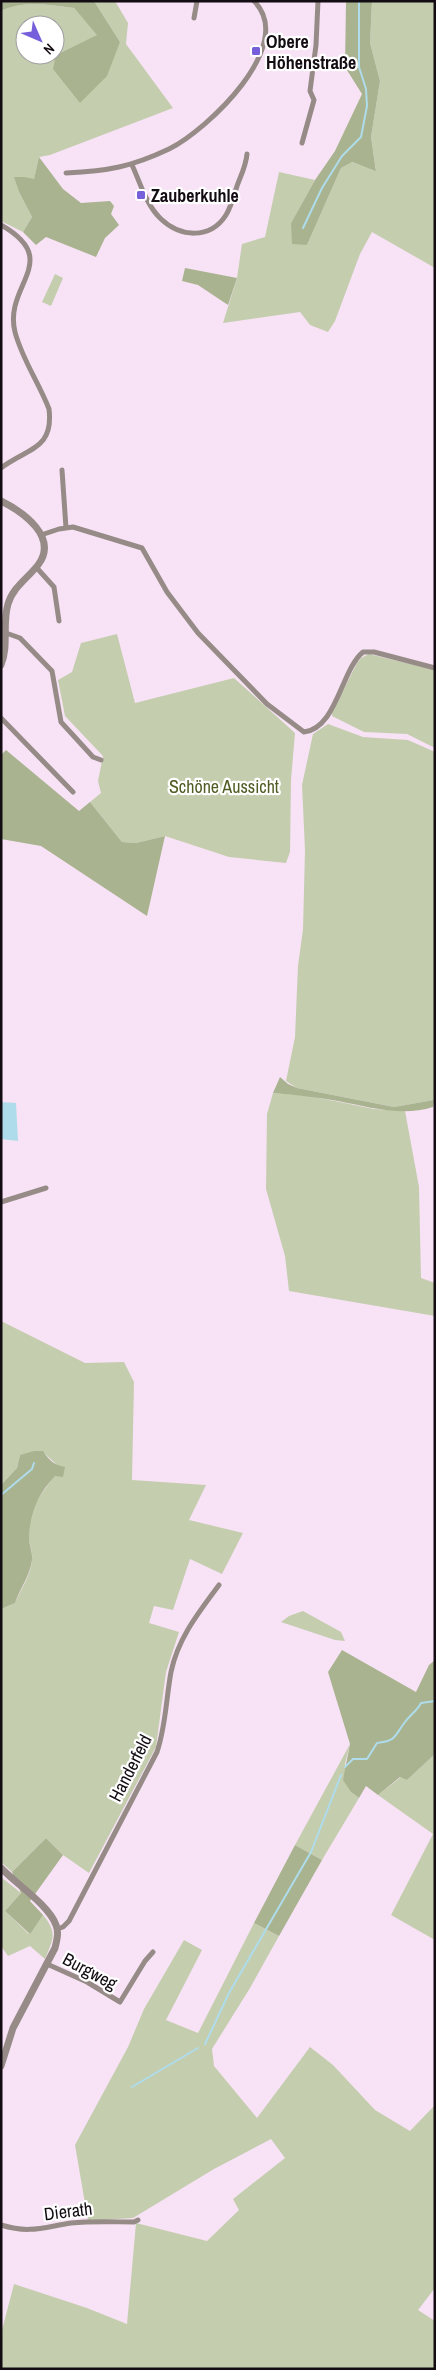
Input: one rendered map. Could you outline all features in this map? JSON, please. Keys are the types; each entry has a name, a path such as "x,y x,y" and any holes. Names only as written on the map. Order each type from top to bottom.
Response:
{"street":[{"path":"194,18 197,1"},
{"path":"66,173 110,170 132,165 188,138 220,111 237,91 261,51 266,37 266,22 262,10 254,1"},
{"path":"302,143 314,100 310,91 317,36 318,1"},
{"path":"132,165 144,193 160,218 174,229 188,234 199,234 212,229 227,214 246,166 248,154"},
{"path":"1,225 16,234 29,251 30,265 15,305 13,322 19,343 46,402 50,420 49,431 38,446 1,468"},
{"path":"62,470 66,528"},
{"path":"1,501 28,518 41,535 43,554 36,567 5,601 6,633 1,665"},
{"path":"41,535 73,527 142,548 167,592 198,633 268,704 301,730 307,731 315,728 330,712 355,662 363,652 374,652 435,668"},
{"path":"36,567 54,587 58,621"},
{"path":"6,633 20,638 52,671 61,722 93,757 102,760"},
{"path":"1,718 73,792"},
{"path":"1,1202 46,1188"},
{"name":"Handerfeld","path":"57,1929 63,1927 69,1921 157,1752 164,1731 171,1672 178,1650 191,1622 219,1585"},
{"path":"1,1868 43,1908 53,1919 57,1929 57,1941 13,2028 1,2066"},
{"name":"Burgweg","path":"47,1964 87,1982 120,2002 145,1961 153,1952"},
{"name":"Dierath","path":"1,2225 22,2230 43,2229 70,2224 134,2222 138,2220"}],"green space":[{"path":"1,1 94,1 120,42 107,76 80,103 53,69 54,65 65,65 65,51 97,35 74,8 27,4 1,11"},
{"path":"94,1 115,1 128,23 126,44 173,108 50,155 39,157 34,180 25,177 15,178 19,192 32,217 23,232 1,221 1,11 27,4 74,8 98,35 65,51 65,15 15,15 15,65 65,65 65,53 120,42"},
{"path":"346,1 372,1 370,43 380,81 371,137 376,171 352,162 341,168 307,245 292,244 291,223 315,180 335,151 362,94 345,67"},
{"path":"372,1 435,1 435,268 372,232 360,254 335,321 328,332 310,325 300,312 223,323 237,278 242,244 265,237 279,172 315,180 291,223 307,245 341,168 351,162 376,170 371,137 380,81 370,43"},
{"path":"39,157 63,189 81,203 110,201 114,206 111,214 119,225 105,238 96,257 46,237 36,245 23,232 32,217 19,192 14,177 34,179"},
{"path":"185,268 237,278 228,305 198,285 182,281"},
{"path":"55,274 63,278 51,306 42,302"},
{"name":"Schöne Aussicht","path":"117,634 135,703 234,678 295,733 291,780 290,852 286,863 229,857 165,836 136,843 122,842 90,802 101,793 98,781 103,756 65,716 58,680 72,672 81,643"},
{"path":"369,654 435,670 435,748 407,734 364,732 332,716 332,712 357,663 361,658"},
{"path":"328,724 363,737 408,740 435,752 435,1100 394,1107 297,1088 286,1081 295,1037 298,966 303,929 305,850 302,785 313,734"},
{"path":"6,750 79,811 90,802 122,842 136,843 165,836 147,916 41,846 1,839 1,755"},
{"path":"280,1077 288,1084 297,1088 394,1107 434,1100 433,1107 421,1110 397,1111 322,1098 273,1093"},
{"path":"273,1093 310,1096 374,1109 405,1111 419,1187 421,1278 435,1283 435,1316 289,1291 285,1256 266,1189 267,1114"},
{"path":"1,1321 85,1363 124,1362 134,1382 132,1480 206,1485 189,1520 243,1533 222,1574 190,1559 173,1610 154,1606 149,1623 179,1632 166,1672 156,1747 89,1873 63,1855 46,1838 12,1872 1,1862 1,1609 15,1603 28,1576 32,1557 29,1540 32,1512 53,1477 57,1465 42,1451 20,1455 17,1468 1,1485"},
{"path":"34,1451 43,1451 52,1462 65,1467 63,1477 55,1476 36,1504 31,1520 29,1541 32,1557 31,1566 15,1603 1,1609 1,1485 17,1468 20,1455"},
{"path":"303,1611 341,1632 345,1641 335,1640 281,1622 289,1616"},
{"path":"342,1650 416,1692 429,1665 435,1660 435,1754 407,1780 400,1777 378,1795 366,1786 359,1798 351,1792 343,1780 350,1744 328,1672"},
{"path":"350,1744 345,1764 351,1792 359,1798 322,1860 295,1845"},
{"path":"435,1754 435,1940 391,1915 433,1834 378,1795 401,1777 407,1780"},
{"path":"46,1838 63,1855 30,1901 43,1915 30,1934 5,1911 21,1893 12,1872"},
{"path":"295,1845 322,1860 279,1936 254,1923"},
{"path":"1,1877 21,1893 5,1911 29,1934 43,1915 48,1921 53,1936 45,1959 30,1946 8,1956 1,1946"},
{"path":"254,1923 279,1936 250,1988 212,2049 214,2066 257,2118 310,2047 333,2065 375,2110 410,2131 435,2105 435,2288 418,2310 435,2321 435,2369 1,2369 1,2334 14,2284 87,2308 127,2324 136,2223 207,2241 239,2210 233,2199 285,2158 271,2139 214,2169 133,2218 88,2221 75,2145 128,2047 144,2009 184,1940 202,1950 166,2020 198,2033"}],"water":[{"path":"1,1102 16,1103 18,1141 1,1139"}],"waterway":[{"path":"303,228 322,188 342,156 361,137 367,106 366,89 359,67 359,1"},
{"path":"1,1495 32,1469 34,1463"},
{"path":"1,1545 1,1570"},
{"path":"1,1575 1,1585"},
{"path":"345,1767 353,1759 367,1759 377,1743 392,1739 421,1703 435,1701"},
{"path":"205,2044 229,1993 311,1852 341,1775"},
{"path":"132,2087 198,2048"}],"place":[{"name":"Obere Höhenstraße","path":"256,51"},
{"name":"Zauberkuhle","path":"141,195"}]}
